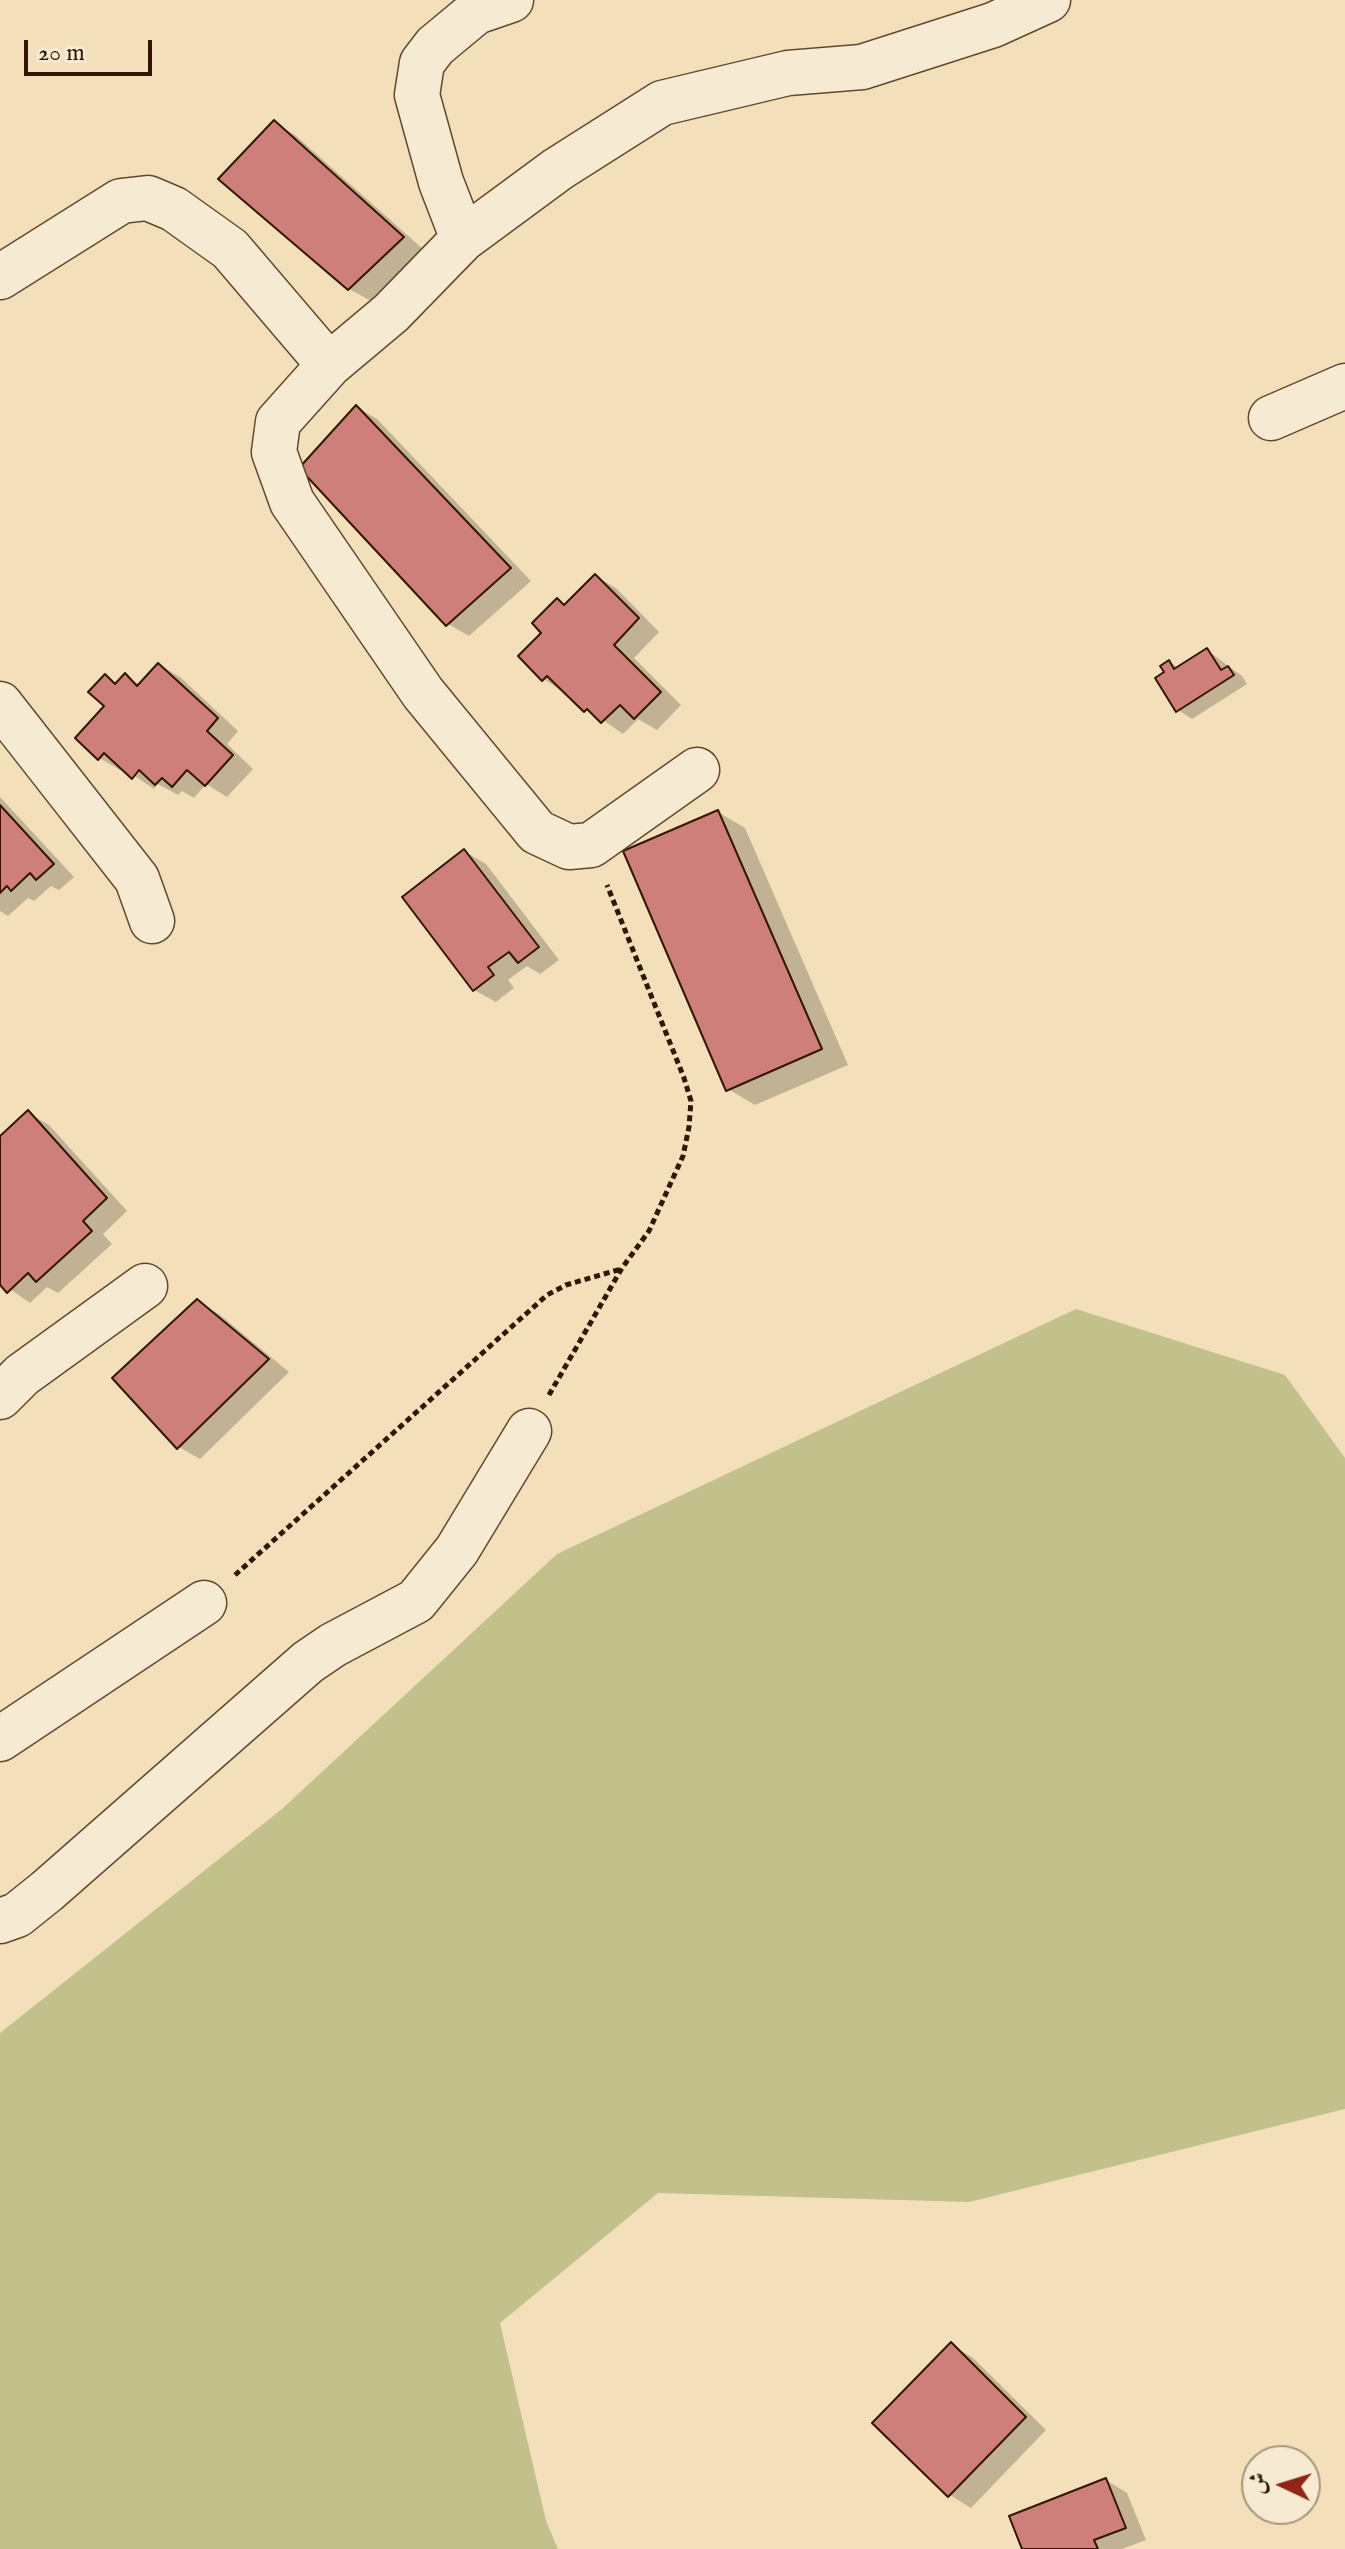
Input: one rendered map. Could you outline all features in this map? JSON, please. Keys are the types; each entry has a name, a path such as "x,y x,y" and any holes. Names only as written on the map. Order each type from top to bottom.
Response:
{"street":[{"path":"463,239 441,182 417,95 422,63 435,46 476,12 511,0"},
{"path":"697,770 591,845 569,847 537,832 431,703 292,502 274,452 278,422 329,365 391,313 463,239 558,169 662,103 788,73 862,67 993,25 1048,0"},
{"path":"0,277 121,201 148,198 174,209 230,249 329,365"},
{"path":"1271,418 1345,386"},
{"path":"0,704 137,879 152,921"},
{"path":"0,1397 22,1375 145,1286"},
{"path":"0,1921 17,1915 47,1891 308,1662 416,1601 457,1550 529,1431"},
{"path":"0,1739 204,1603"}],"path":[{"path":"529,1431 622,1268 649,1231 678,1168 689,1127 691,1101 591,845"},
{"path":"204,1603 547,1295 566,1285 622,1268"}],"shaded area":[{"path":"1076,1309 1285,1375 1345,1458 1345,2109 969,2202 658,2193 500,2323 546,2521 558,2549 0,2549 0,2033 282,1809 557,1554"}],"building":[{"path":"274,120 404,237 348,290 218,179"},
{"path":"356,405 511,568 446,626 299,468"},
{"path":"595,574 639,618 614,645 661,692 634,719 620,705 601,723 587,709 584,712 547,676 542,681 518,656 541,633 532,623 557,598 564,605"},
{"path":"1207,648 1221,670 1228,666 1234,675 1176,712 1155,678 1164,672 1160,666 1169,660 1174,669"},
{"path":"158,663 218,718 207,731 233,755 205,786 187,770 172,787 162,778 155,785 139,770 132,779 104,753 98,760 75,738 104,706 88,692 105,674 115,684 125,673 137,686"},
{"path":"0,805 54,864 36,880 30,873 11,891 7,886 0,893"},
{"path":"718,810 822,1049 726,1091 623,851"},
{"path":"464,849 539,947 518,963 509,952 488,967 494,975 473,991 402,897"},
{"path":"28,1110 107,1198 83,1221 92,1231 36,1282 28,1273 7,1293 0,1285 0,1136"},
{"path":"197,1299 269,1359 177,1449 112,1378"},
{"path":"951,2342 1026,2417 948,2497 872,2423"},
{"path":"1106,2478 1126,2528 1094,2540 1098,2549 1022,2549 1009,2516"}]}
